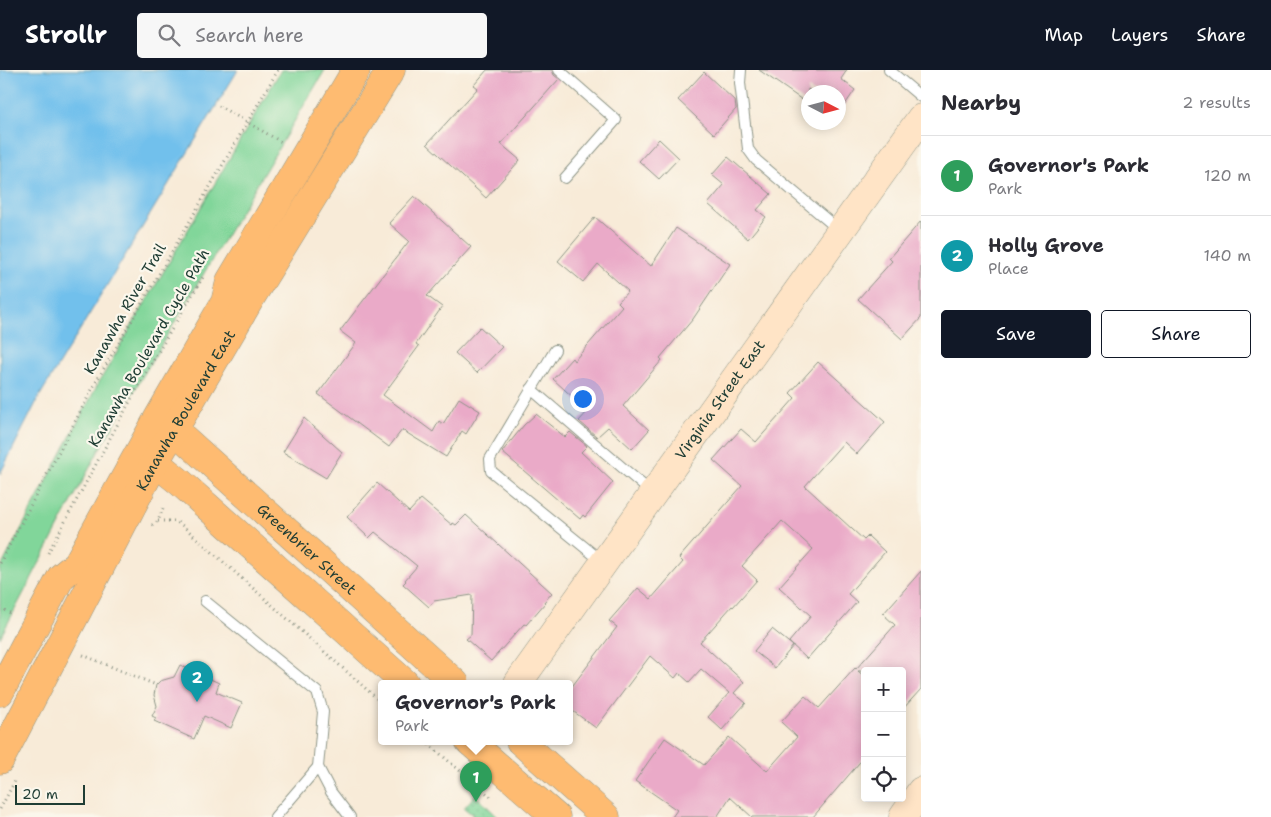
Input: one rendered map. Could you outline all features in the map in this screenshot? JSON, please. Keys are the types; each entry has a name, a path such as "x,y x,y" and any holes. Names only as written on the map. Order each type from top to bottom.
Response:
{"main road":[{"name":"Kanawha Boulevard East","path":"0,692 54,567 62,559 219,275 356,70"},
{"name":"Kanawha Boulevard East","path":"166,422 248,304 391,70"},
{"name":"Virginia Street East","path":"520,680 921,118"},
{"name":"Kanawha Boulevard East","path":"0,760 147,456 166,422 225,302 219,275"},
{"name":"Greenbrier Street","path":"166,422 453,680"},
{"name":"Kanawha Boulevard East","path":"54,567 77,564 147,456"},
{"path":"147,456 188,489 402,680"},
{"path":"477,745 556,817"},
{"path":"525,745 606,817"},
{"path":"903,817 921,791"}],"lane":[{"path":"559,70 616,120 565,178"},
{"path":"741,70 740,83 748,149 756,160 840,231"},
{"path":"888,70 921,97"},
{"path":"555,350 490,459 491,471 604,563"},
{"path":"531,389 653,494"},
{"path":"205,601 317,692 323,712 318,767 331,792 350,817"},
{"path":"275,817 318,767"}],"path":[{"name":"Kanawha River Trail","path":"0,564 96,382 278,70"},
{"path":"219,106 284,143 279,152"},
{"name":"Kanawha Boulevard Cycle Path","path":"54,567 137,388 219,275"},
{"path":"158,521 175,521 183,526 378,699"},
{"path":"0,608 15,616"},
{"path":"82,655 156,685"},
{"path":"430,745 493,799"}],"green space":[{"path":"281,70 325,70 100,448 0,638 0,569 98,384"},
{"path":"475,795 498,817 471,817 473,815 464,808"}],"water":[{"path":"0,70 238,70 39,397 0,474"}],"building":[{"path":"487,70 552,70 559,79 501,144 520,160 486,198 427,144 478,88 474,85"},
{"path":"759,70 847,70 841,79 855,90 846,103 846,85 801,85 801,99"},
{"path":"704,72 735,101 736,109 714,134 678,100"},
{"path":"659,139 679,158 659,179 639,161"},
{"path":"728,157 771,194 757,210 766,217 748,239 708,204 724,185 712,175"},
{"path":"414,196 471,247 427,296 442,307 416,344 419,346 383,395 433,432 439,421 443,424 459,398 480,411 466,434 462,431 446,457 402,430 389,447 318,394 356,343 340,331 409,241 389,223"},
{"path":"595,217 651,266 676,228 730,264 693,319 660,358 662,360 623,406 649,430 632,449 608,427 597,437 579,421 588,411 553,379 572,358 574,361 622,306 618,302 628,291 598,264 583,282 558,261"},
{"path":"921,221 921,318 902,339 858,299 892,261 889,258"},
{"path":"480,327 502,347 477,373 455,353"},
{"path":"818,362 885,422 857,454 844,442 805,486 864,540 868,536 885,552 848,594 857,602 807,659 789,642 811,616 779,587 813,549 782,521 742,566 757,580 700,642 744,682 734,693 746,703 722,730 708,717 729,693 701,669 689,682 679,673 675,678 650,656 596,728 573,711 573,685 617,627 609,621 638,588 651,599 683,562 679,558 742,486 713,460 741,429 756,442 795,398 790,393"},
{"path":"536,414 565,437 570,432 587,446 581,452 613,482 585,517 583,515 580,519 502,452 524,425"},
{"path":"304,418 342,452 326,478 283,452"},
{"path":"377,483 409,512 421,499 452,525 453,523 456,525 466,515 552,593 526,625 524,624 491,661 466,639 471,635 472,595 434,601 429,607 403,584 417,566 375,532 369,538 347,517"},
{"path":"921,571 921,689 906,706 906,667 861,667 861,671 858,671 861,674 861,761 813,817 752,817 730,797 717,817 672,817 677,810 635,781 665,738 704,765 729,737 767,771 797,737 781,722 805,696 819,708 856,669 895,625 883,614"},
{"path":"772,629 793,646 775,668 754,651"},
{"path":"180,665 219,683 216,692 242,703 231,728 204,716 194,739 154,721 156,718 152,716 157,706 154,695 156,685 160,681 174,677"}],"place":[{"name":"Holly Grove","path":"197,702"},
{"name":"Governor's Park","path":"476,802"}]}
